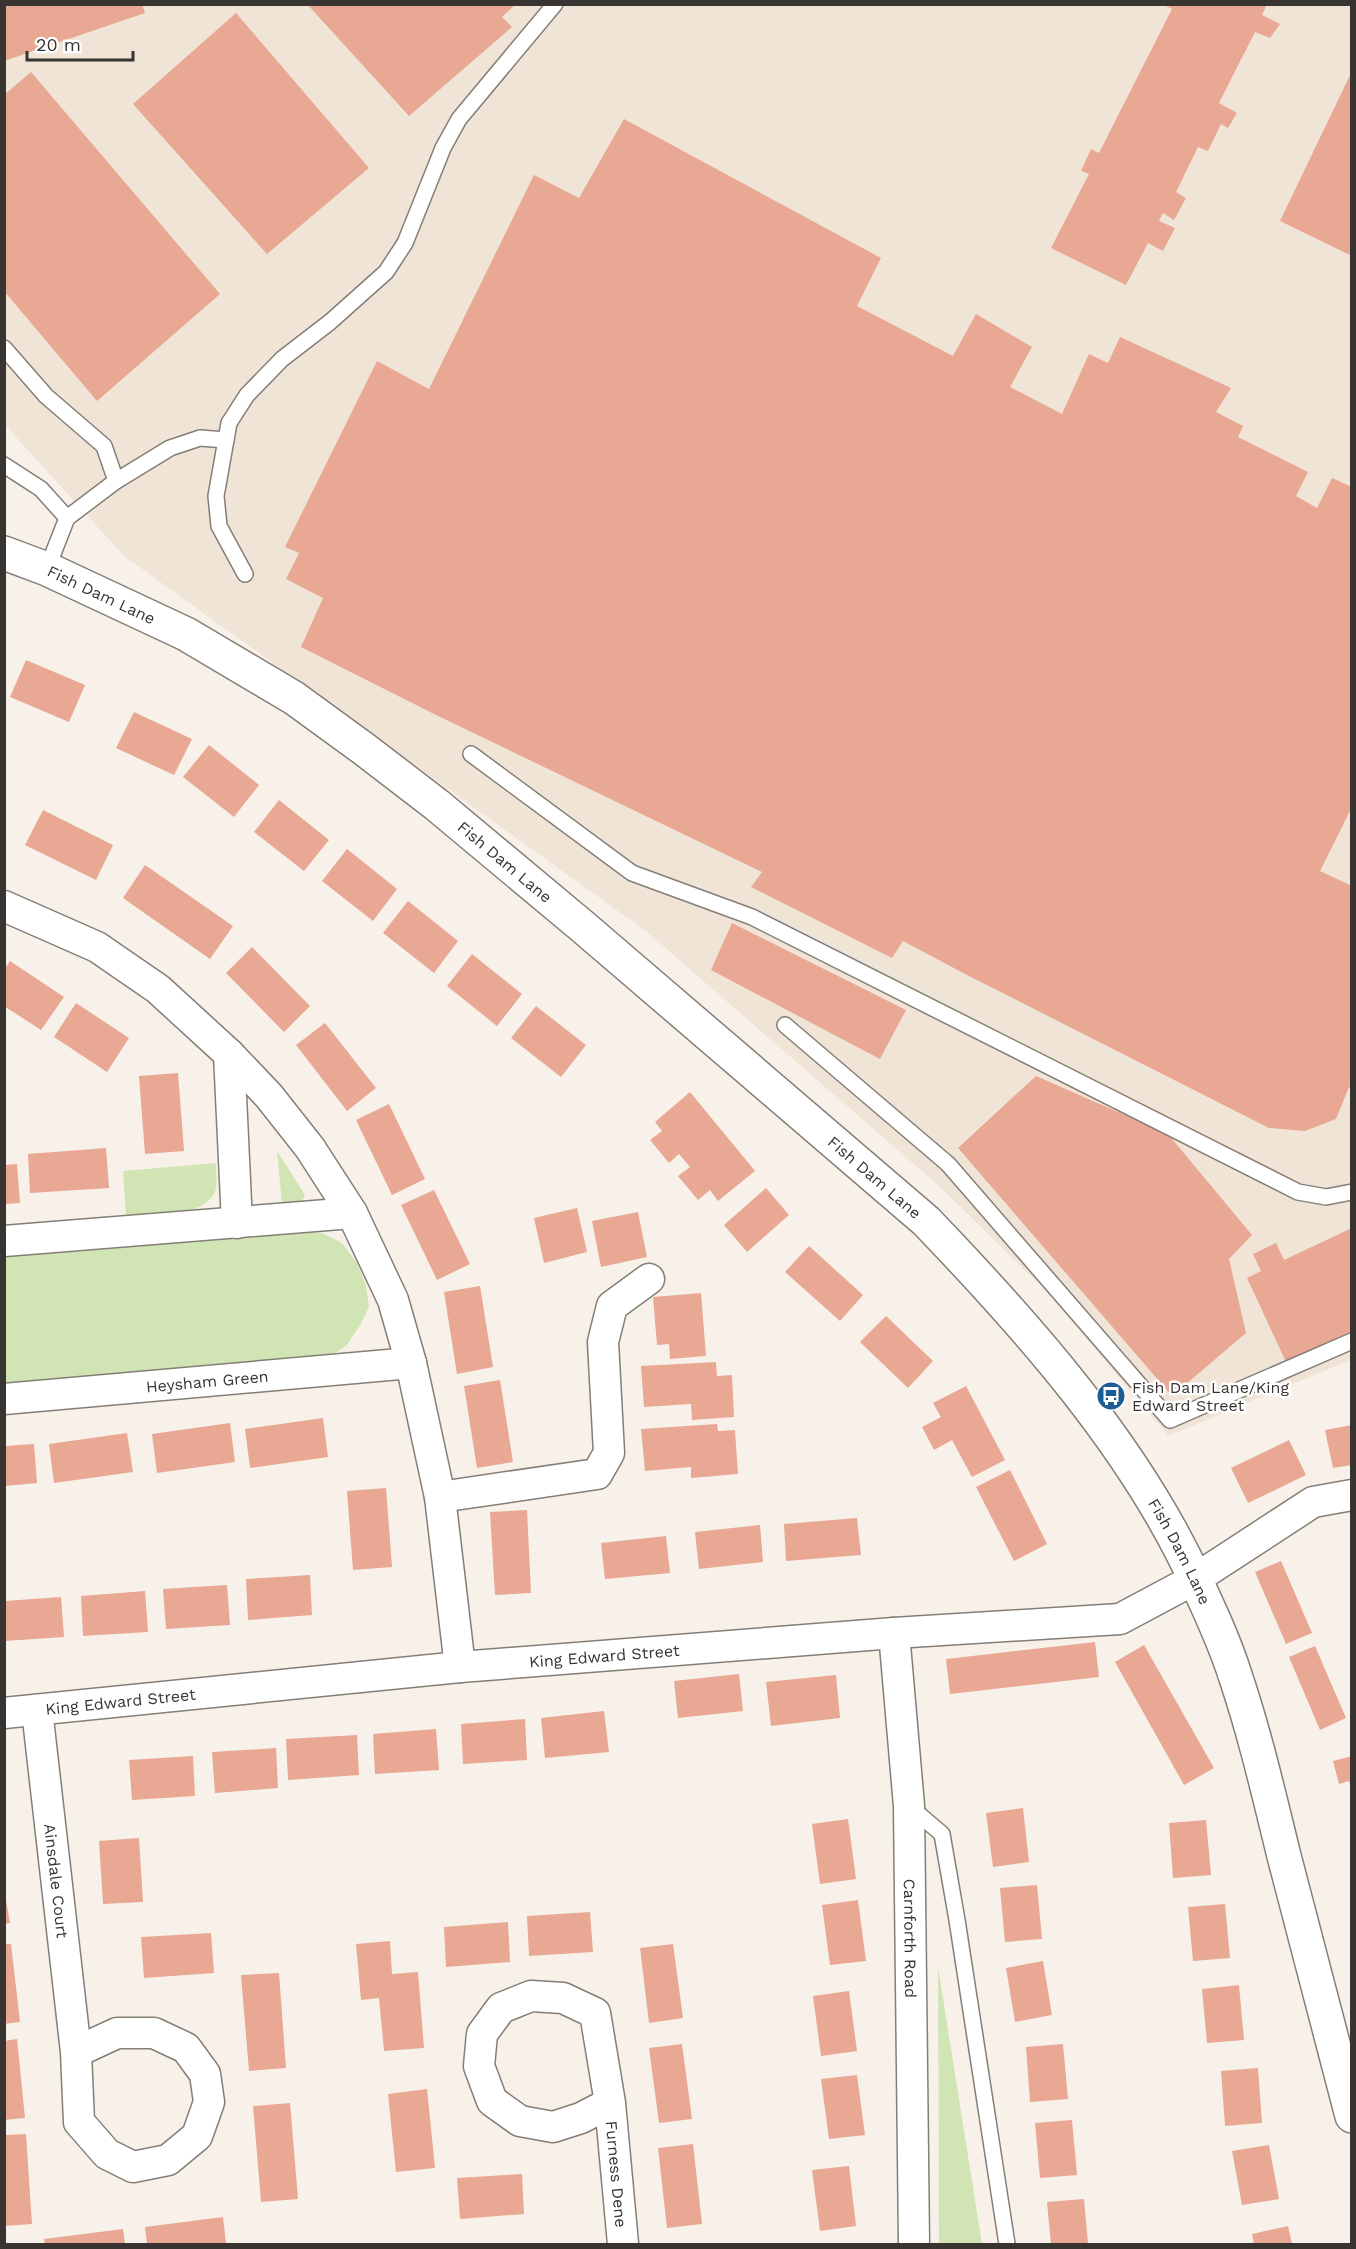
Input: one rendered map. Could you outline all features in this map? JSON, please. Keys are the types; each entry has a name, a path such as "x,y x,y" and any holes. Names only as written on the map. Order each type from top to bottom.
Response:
{"street":[{"name":"Fish Dam Lane","path":"4,553 47,569 186,634 294,698 437,804 926,1221 976,1273 1049,1356 1121,1452 1164,1520 1195,1579 1235,1674 1266,1784 1352,2116"},
{"path":"4,906 97,947 158,989 229,1054 269,1096 310,1148 352,1213 393,1300 411,1364 440,1497 460,1667"},
{"path":"229,1054 237,1223"},
{"path":"4,1240 352,1213"},
{"path":"440,1497 597,1474 609,1453 603,1342 612,1306 649,1279"},
{"name":"Heysham Green","path":"4,1399 411,1364"},
{"name":"King Edward Street","path":"4,1713 460,1667 894,1633 1119,1619 1195,1579 1313,1502 1352,1495"},
{"name":"Carnforth Road","path":"894,1633 909,1806 914,2244"},
{"name":"Ainsdale Court","path":"37,1710 76,2052 78,2122 107,2154 133,2167 168,2160 196,2136 209,2102 205,2074 186,2048 154,2034 117,2033 76,2052"},
{"name":"Furness Dene","path":"610,2103 581,2118 553,2127 520,2121 492,2101 479,2066 482,2034 501,2008 531,1996 563,1998 595,2013 610,2103 623,2244"}],"lane":[{"path":"245,574 219,526 216,496 229,423 247,395 282,359 330,322 386,272 405,243 443,148 459,119 555,4"},
{"path":"4,348 46,396 104,446 116,482"},
{"path":"47,569 67,518 116,482 170,448 200,438 226,441"},
{"path":"4,465 41,489 67,518"},
{"path":"471,754 632,873 752,916 1298,1192 1326,1197 1352,1192"},
{"path":"785,1025 948,1164 1170,1420 1352,1341"},
{"path":"909,1806 942,1834 1007,2244"}],"shaded area":[{"path":"5,5 1351,5 1351,1360 1168,1436 1048,1293 939,1186 647,932 124,556 5,425"}],"green space":[{"path":"277,1151 305,1195 302,1201 282,1203"},
{"path":"216,1163 215,1192 200,1206 175,1213 126,1216 123,1171"},
{"path":"282,1231 322,1233 342,1243 357,1263 366,1285 369,1307 360,1325 347,1345 324,1361 5,1383 5,1256"},
{"path":"938,1967 982,2244 939,2244"}],"building":[{"path":"4,4 142,4 145,13 4,61"},
{"path":"307,4 516,4 502,17 512,27 409,116"},
{"path":"1162,4 1267,4 1262,15 1280,24 1270,38 1255,32 1219,103 1237,113 1228,128 1221,124 1208,151 1198,147 1176,192 1186,198 1174,220 1163,213 1159,221 1175,228 1163,251 1148,243 1126,285 1051,248 1089,174 1081,171 1091,149 1099,153 1172,9"},
{"path":"236,13 369,168 267,254 133,104"},
{"path":"1352,71 1352,256 1280,221"},
{"path":"31,72 220,294 97,401 4,291 4,95"},
{"path":"624,119 881,258 857,306 953,356 976,314 1032,347 1010,387 1062,414 1089,354 1108,363 1120,337 1231,388 1216,412 1243,426 1238,437 1308,472 1296,496 1317,508 1332,478 1352,487 1352,807 1320,871 1352,886 1352,1089 1349,1087 1336,1119 1305,1131 1269,1128 903,941 892,958 751,887 762,872 434,714 301,647 323,598 286,579 299,553 285,547 377,361 429,389 534,175 579,198"},
{"path":"26,660 85,685 69,722 10,697"},
{"path":"134,712 192,739 174,775 116,748"},
{"path":"209,745 259,785 234,817 183,777"},
{"path":"279,800 329,840 304,871 254,832"},
{"path":"43,810 113,845 96,880 25,845"},
{"path":"347,849 397,889 373,921 322,881"},
{"path":"145,865 233,926 210,959 123,898"},
{"path":"408,901 458,941 434,973 383,933"},
{"path":"732,923 906,1010 880,1059 711,970"},
{"path":"252,947 310,1006 284,1032 226,973"},
{"path":"472,954 522,994 497,1026 447,986"},
{"path":"10,961 64,997 41,1030 4,1006 4,970"},
{"path":"76,1003 129,1038 107,1072 54,1037"},
{"path":"536,1006 586,1045 561,1077 511,1038"},
{"path":"325,1023 376,1088 347,1111 296,1045"},
{"path":"178,1073 184,1151 145,1154 139,1076"},
{"path":"1036,1076 1168,1134 1252,1235 1229,1259 1246,1333 1172,1396 958,1148"},
{"path":"690,1092 755,1171 718,1201 710,1190 698,1200 678,1176 690,1167 679,1154 669,1163 650,1140 662,1131 655,1122"},
{"path":"389,1104 425,1179 392,1195 356,1120"},
{"path":"106,1148 109,1188 30,1193 28,1154"},
{"path":"17,1164 20,1203 4,1204 4,1165"},
{"path":"766,1188 789,1215 747,1252 724,1225"},
{"path":"434,1190 470,1264 437,1280 401,1205"},
{"path":"577,1208 587,1252 544,1263 534,1218"},
{"path":"638,1212 647,1257 601,1267 592,1221"},
{"path":"1352,1228 1352,1331 1286,1362 1247,1278 1261,1271 1253,1254 1276,1243 1284,1260"},
{"path":"809,1246 863,1295 840,1321 785,1272"},
{"path":"480,1286 493,1367 457,1374 444,1292"},
{"path":"701,1293 706,1356 670,1359 669,1344 657,1345 653,1297"},
{"path":"886,1316 933,1361 908,1388 860,1342"},
{"path":"716,1362 717,1376 732,1375 734,1417 692,1420 691,1404 644,1407 641,1366"},
{"path":"500,1380 513,1462 477,1468 464,1386"},
{"path":"966,1386 1005,1460 972,1477 952,1440 934,1450 922,1427 941,1417 933,1403"},
{"path":"323,1418 328,1457 250,1468 245,1429"},
{"path":"230,1423 235,1462 157,1473 152,1434"},
{"path":"717,1424 718,1431 735,1430 738,1474 691,1478 691,1467 645,1471 641,1429"},
{"path":"1352,1425 1352,1465 1333,1468 1325,1430"},
{"path":"127,1433 133,1472 54,1483 49,1444"},
{"path":"1289,1440 1306,1475 1248,1503 1231,1468"},
{"path":"34,1444 37,1483 5,1486 5,1446"},
{"path":"1010,1470 1047,1544 1014,1561 976,1487"},
{"path":"386,1488 392,1567 353,1570 347,1491"},
{"path":"527,1510 531,1593 495,1595 490,1512"},
{"path":"857,1518 861,1555 786,1561 784,1524"},
{"path":"760,1525 763,1562 699,1569 695,1532"},
{"path":"666,1536 670,1573 605,1579 601,1543"},
{"path":"1281,1561 1312,1633 1286,1644 1255,1572"},
{"path":"310,1575 312,1615 248,1620 246,1579"},
{"path":"227,1585 230,1625 166,1629 163,1589"},
{"path":"145,1591 148,1632 83,1636 81,1596"},
{"path":"61,1597 64,1637 5,1641 5,1601"},
{"path":"1095,1642 1099,1677 950,1694 946,1659"},
{"path":"1144,1645 1214,1768 1184,1785 1115,1662"},
{"path":"1315,1646 1346,1718 1320,1730 1289,1657"},
{"path":"739,1674 743,1711 678,1718 674,1681"},
{"path":"836,1675 840,1718 771,1726 766,1682"},
{"path":"604,1711 609,1752 545,1758 541,1718"},
{"path":"525,1719 527,1760 463,1764 461,1724"},
{"path":"436,1729 439,1770 375,1774 373,1734"},
{"path":"357,1735 359,1775 288,1780 286,1739"},
{"path":"276,1748 278,1788 215,1793 212,1752"},
{"path":"193,1756 195,1796 132,1800 129,1760"},
{"path":"1352,1756 1351,1789 1349,1781 1339,1784 1333,1761"},
{"path":"1023,1808 1029,1862 993,1867 986,1813"},
{"path":"848,1819 856,1879 820,1884 812,1824"},
{"path":"1206,1820 1211,1875 1173,1878 1169,1823"},
{"path":"139,1838 143,1902 103,1904 99,1841"},
{"path":"1037,1885 1042,1939 1005,1942 1000,1888"},
{"path":"4,1888 10,1923 4,1924"},
{"path":"858,1900 866,1961 830,1965 822,1905"},
{"path":"1225,1904 1230,1958 1193,1961 1188,1907"},
{"path":"590,1912 593,1952 529,1956 527,1916"},
{"path":"508,1922 510,1962 446,1967 444,1927"},
{"path":"211,1933 214,1973 144,1978 141,1937"},
{"path":"390,1941 392,1974 418,1972 424,2048 384,2051 379,1998 361,2000 356,1944"},
{"path":"4,1944 11,1944 20,2022 4,2024"},
{"path":"673,1944 683,2018 649,2023 640,1948"},
{"path":"1043,1961 1052,2015 1015,2022 1006,1968"},
{"path":"279,1973 286,2068 249,2071 241,1975"},
{"path":"1239,1985 1244,2040 1207,2043 1202,1989"},
{"path":"849,1991 857,2051 821,2056 813,1996"},
{"path":"17,2039 25,2118 4,2120 4,2041"},
{"path":"682,2044 692,2119 659,2123 649,2048"},
{"path":"1063,2044 1068,2099 1030,2102 1026,2047"},
{"path":"1258,2068 1262,2123 1225,2126 1221,2071"},
{"path":"857,2075 865,2135 829,2139 821,2079"},
{"path":"427,2089 435,2168 396,2172 388,2094"},
{"path":"290,2103 298,2199 261,2202 253,2106"},
{"path":"1072,2120 1077,2175 1040,2178 1035,2123"},
{"path":"26,2134 32,2224 4,2226 4,2135"},
{"path":"693,2144 702,2224 667,2228 658,2148"},
{"path":"1269,2145 1279,2199 1242,2205 1232,2151"},
{"path":"849,2166 856,2226 820,2231 812,2170"},
{"path":"522,2174 524,2214 460,2219 457,2178"},
{"path":"1084,2199 1088,2244 1051,2244 1047,2202"},
{"path":"223,2217 226,2244 147,2244 145,2227"},
{"path":"1288,2226 1292,2244 1254,2244 1252,2234"},
{"path":"123,2229 125,2244 45,2244 44,2239"}],"place":[{"name":"Fish Dam Lane/King Edward Street","path":"1111,1396"}]}
